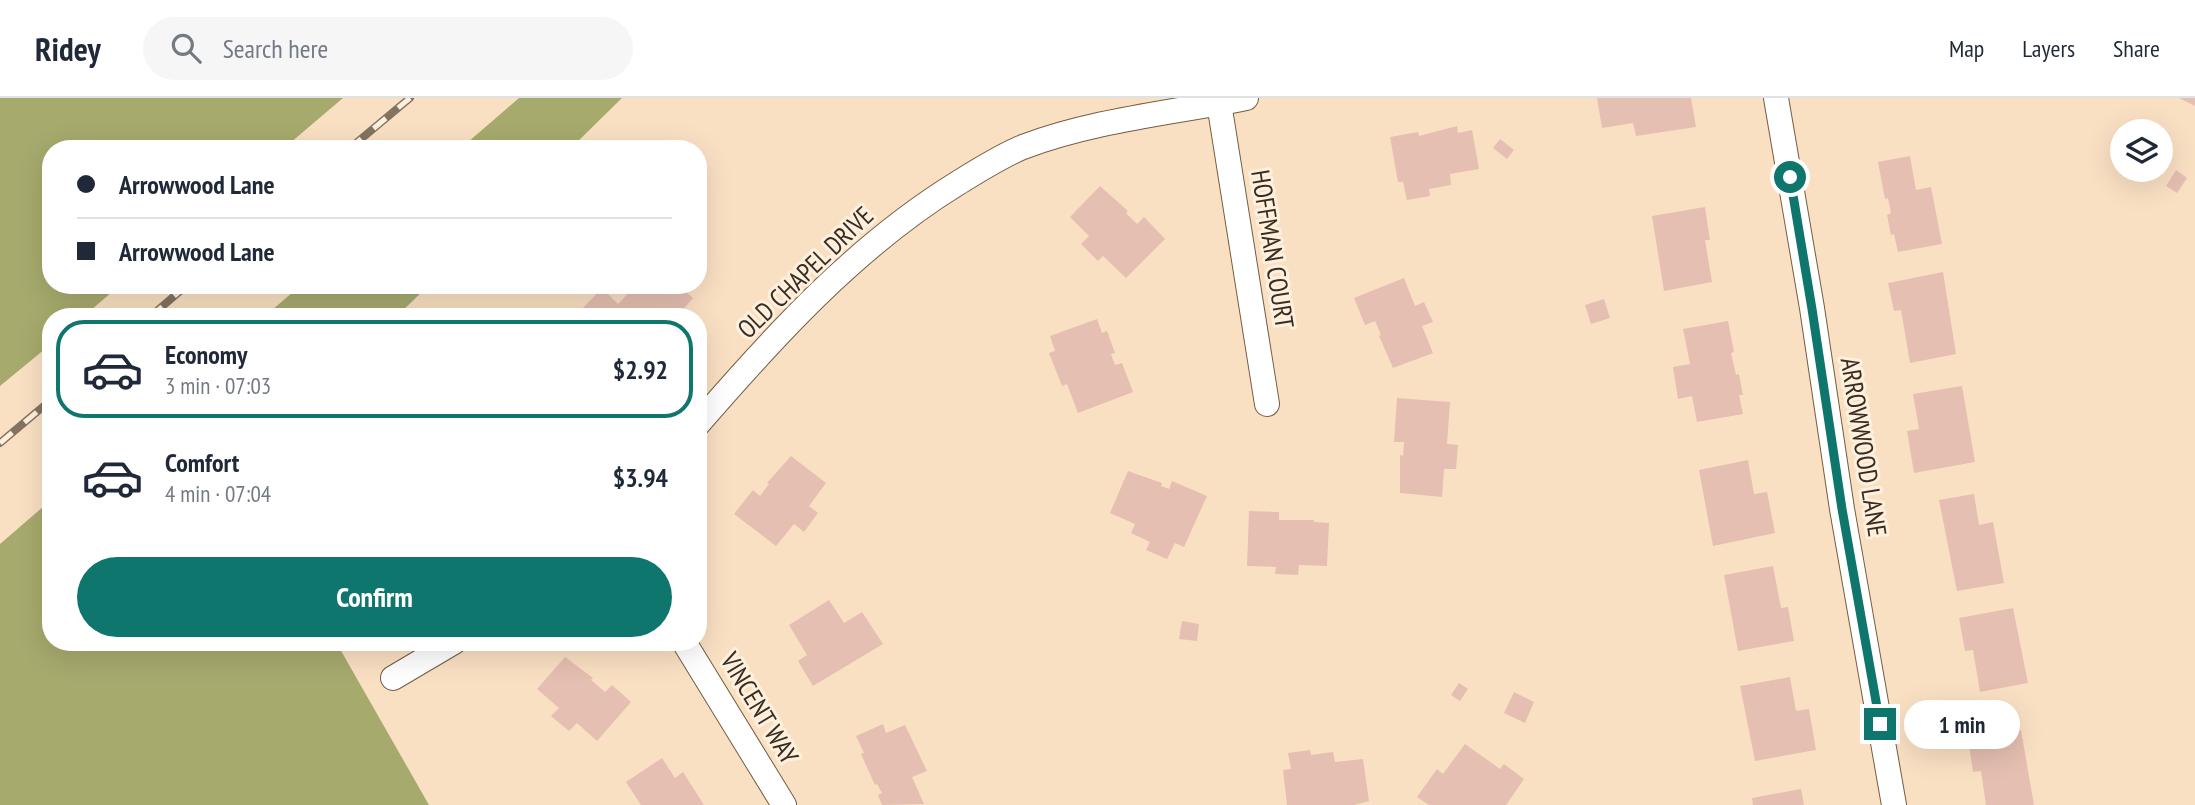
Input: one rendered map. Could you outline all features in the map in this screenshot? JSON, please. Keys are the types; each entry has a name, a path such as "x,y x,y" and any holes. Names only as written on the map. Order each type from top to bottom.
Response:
{"street":[{"name":"OLD CHAPEL DRIVE","path":"707,414 808,305 854,260 898,224 978,171 1022,148 1082,128 1246,98"},
{"name":"ARROWWOOD LANE","path":"1776,98 1842,509 1894,805"},
{"name":"HOFFMAN COURT","path":"1219,103 1267,404"},
{"path":"393,678 439,651"},
{"name":"VINCENT WAY","path":"689,651 783,805"}],"green space":[{"path":"0,98 343,98 294,140 42,140 42,294 110,294 93,308 42,308 42,351 0,386"},
{"path":"519,98 622,98 579,140 470,140"},
{"path":"291,294 420,294 405,308 274,308"},
{"path":"42,508 42,651 341,651 429,805 0,805 0,544"}],"building":[{"path":"1597,98 1691,98 1696,127 1636,136 1633,123 1602,128"},
{"path":"2179,98 2195,98 2195,106"},
{"path":"1457,126 1458,133 1472,130 1479,169 1450,174 1451,185 1429,189 1430,196 1407,200 1403,182 1398,182 1390,137 1418,132 1419,136"},
{"path":"1500,139 1514,150 1507,159 1493,148"},
{"path":"1910,156 1916,190 1931,187 1942,244 1898,252 1894,234 1891,235 1887,215 1891,213 1888,198 1885,199 1878,162"},
{"path":"2176,170 2187,178 2177,193 2166,186 2168,182 2173,182"},
{"path":"1100,186 1128,211 1126,213 1137,224 1144,217 1165,239 1126,278 1103,256 1098,261 1081,244 1089,236 1070,217"},
{"path":"1705,207 1710,240 1705,240 1712,282 1664,291 1652,216"},
{"path":"1943,272 1956,354 1910,363 1901,310 1894,311 1888,283"},
{"path":"1404,278 1415,306 1424,302 1433,322 1422,326 1433,353 1393,368 1375,321 1365,325 1354,298"},
{"path":"596,294 608,294 618,304 627,294 688,294 693,298 685,308 583,308"},
{"path":"1604,299 1610,318 1591,324 1585,305"},
{"path":"1097,319 1102,333 1107,331 1115,353 1111,354 1115,365 1122,363 1133,392 1078,413 1067,384 1062,386 1049,353 1055,351 1050,336"},
{"path":"1728,321 1734,352 1731,353 1743,395 1739,395 1743,414 1697,422 1692,396 1678,399 1673,367 1690,364 1683,329"},
{"path":"1962,386 1975,462 1914,473 1907,431 1919,429 1913,394"},
{"path":"1397,398 1450,402 1447,444 1458,445 1456,469 1444,469 1442,497 1400,493 1400,455 1403,456 1404,442 1394,442"},
{"path":"791,456 826,483 809,506 818,513 804,532 794,524 776,546 734,514 753,490 760,496 769,484 767,483"},
{"path":"1748,460 1754,494 1767,492 1775,533 1713,546 1699,470"},
{"path":"1128,471 1162,483 1161,486 1169,489 1172,481 1207,496 1184,547 1175,543 1167,559 1146,550 1150,542 1131,533 1135,524 1110,513"},
{"path":"1974,494 1979,525 1993,522 2004,583 1957,591 1939,500"},
{"path":"1249,511 1279,512 1279,520 1329,523 1327,566 1299,565 1298,575 1275,574 1276,567 1247,566"},
{"path":"1773,566 1781,608 1788,607 1794,641 1738,651 1724,575"},
{"path":"829,600 844,623 862,612 883,644 813,686 798,661 807,655 789,625"},
{"path":"2013,608 2028,683 1980,692 1973,650 1965,651 1959,618"},
{"path":"1182,621 1199,624 1197,641 1179,639"},
{"path":"565,657 593,678 591,680 605,692 612,685 631,702 597,741 577,723 569,731 551,716 559,708 537,689"},
{"path":"1790,677 1796,711 1809,709 1816,750 1755,761 1740,686"},
{"path":"1459,683 1468,689 1460,701 1451,695"},
{"path":"1514,692 1534,702 1525,723 1504,713"},
{"path":"883,724 886,733 905,725 927,771 912,777 924,804 882,805 878,795 882,793 877,784 875,785 856,736"},
{"path":"2021,730 2034,805 1986,805 1981,771 1973,772 1968,738"},
{"path":"1465,744 1500,769 1504,764 1524,779 1506,805 1429,805 1417,797 1437,769 1443,774"},
{"path":"1310,750 1311,755 1333,752 1335,762 1363,759 1369,801 1354,805 1287,805 1283,770 1291,769 1288,753"},
{"path":"662,758 675,778 683,772 704,805 641,805 626,782"},
{"path":"1801,789 1804,805 1753,805 1752,798"}],"railway":[{"path":"360,140 410,98"},
{"path":"160,308 177,294"},
{"path":"0,443 42,408"}],"route":[{"path":"1790,177 1842,509 1880,724"}]}
